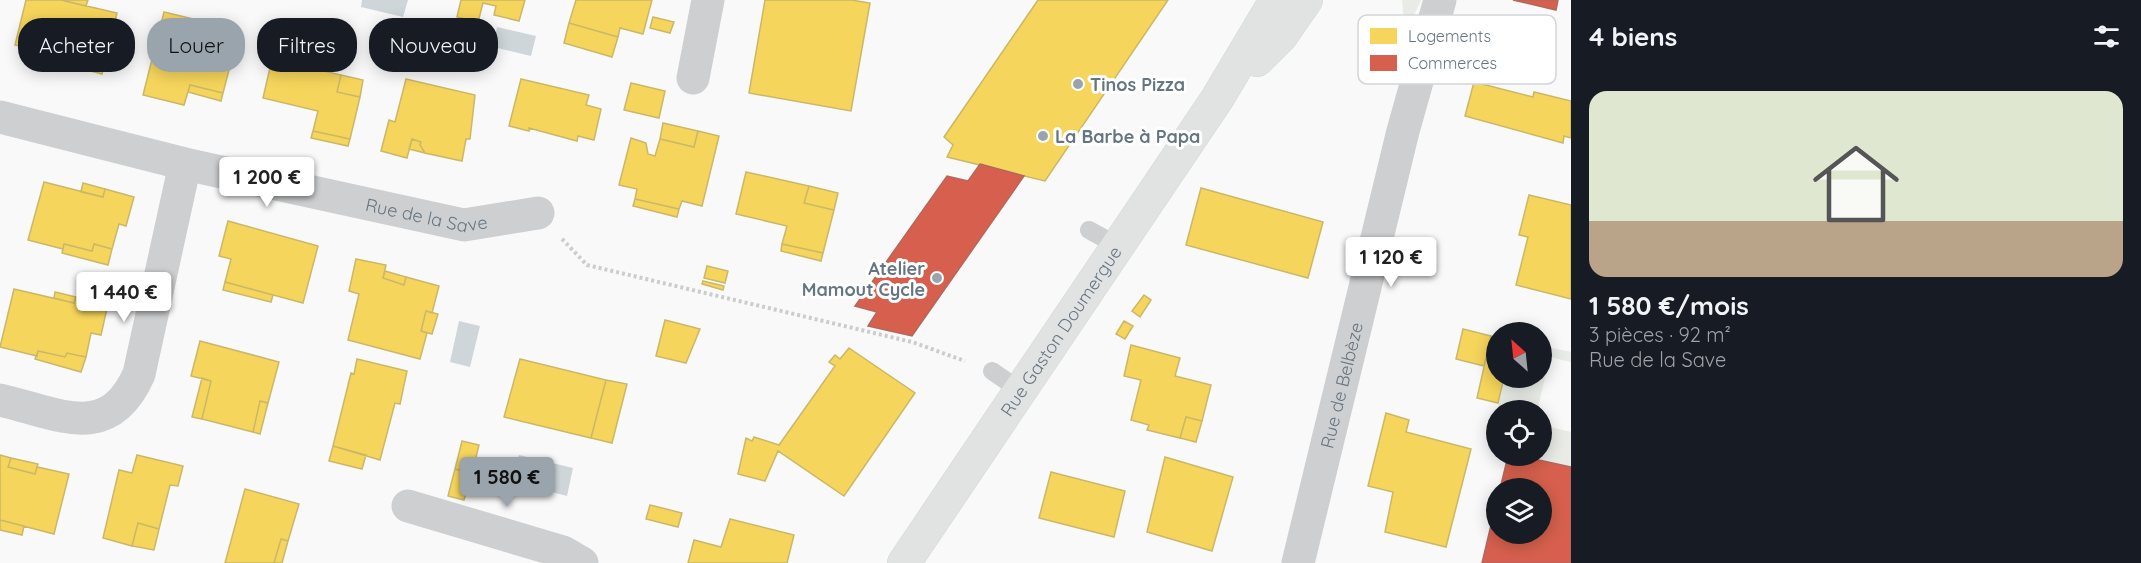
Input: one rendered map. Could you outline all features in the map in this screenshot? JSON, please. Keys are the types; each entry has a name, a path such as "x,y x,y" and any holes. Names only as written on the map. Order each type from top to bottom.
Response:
{"main road":[{"name":"Rue Gaston Doumergue","path":"904,563 1217,99 1276,0"},
{"name":"Rue Gaston Doumergue","path":"1217,99 1281,36 1306,0"}],"street":[{"path":"693,78 708,0"},
{"name":"Rue de Belbèze","path":"1436,15 1440,0"},
{"name":"Rue de Belbèze","path":"1298,563 1402,131 1416,84"},
{"name":"Rue de la Save","path":"0,117 185,164 464,225 538,213"},
{"path":"0,400 82,419 102,417 125,400 139,374 185,164"},
{"path":"408,506 563,552 582,563"}],"lane":[{"path":"1089,230 1118,246"},
{"path":"992,371 1021,391"}],"path":[{"path":"538,213 587,265 912,342 992,371"}],"shaded area":[{"path":"362,0 408,0 403,17 361,7"},
{"path":"1402,0 1421,0 1414,15 1403,15"},
{"path":"498,27 536,36 531,56 498,48"},
{"path":"459,321 480,326 470,367 450,362"},
{"path":"1552,348 1571,352 1571,362 1552,357"},
{"path":"1503,388 1543,388 1540,400 1500,400"},
{"path":"1552,427 1571,432 1571,467 1552,463"},
{"path":"519,455 573,468 567,496 513,482"}],"building: Logements":[{"path":"26,0 61,0 117,13 116,18 22,18"},
{"path":"61,0 88,0 86,6"},
{"path":"461,0 525,0 519,21 494,15 496,6 483,3 479,18 457,17"},
{"path":"576,0 652,0 643,34 620,28 618,37 569,23"},
{"path":"765,0 851,0 870,3 851,111 749,93"},
{"path":"1038,0 1168,0 1045,181 947,157 953,145 944,137"},
{"path":"164,12 189,18 162,18"},
{"path":"653,17 674,22 670,33 650,28"},
{"path":"569,23 618,37 612,57 564,43"},
{"path":"149,72 228,72 223,93 190,85 184,105 143,95"},
{"path":"269,72 328,72 341,75 337,92 360,97 350,139 313,131 318,111 263,98"},
{"path":"341,75 363,80 360,97 337,92"},
{"path":"406,79 475,95 470,139 466,139 462,161 425,153 420,145 421,142 412,139 407,158 381,151 389,120 395,122"},
{"path":"521,79 589,95 586,105 601,109 594,140 578,136 577,141 529,128 529,131 509,126"},
{"path":"631,83 665,91 659,118 624,110"},
{"path":"1473,84 1533,97 1534,92 1571,101 1571,138 1564,136 1563,143 1465,116"},
{"path":"190,85 223,93 221,101 188,92"},
{"path":"663,123 698,131 694,147 660,139"},
{"path":"313,131 350,139 348,146 311,138"},
{"path":"698,131 719,136 702,206 682,201 679,209 635,199 637,189 619,185 631,138 646,143 648,154 655,156 660,139 694,147"},
{"path":"412,139 421,142 420,145 425,153 409,149"},
{"path":"746,172 809,186 804,203 834,210 823,253 782,244 787,226 736,214"},
{"path":"44,182 103,197 105,189 134,197 126,226 119,224 112,249 94,244 92,251 64,244 63,249 28,240"},
{"path":"83,183 105,189 103,197 81,192"},
{"path":"809,186 838,193 834,210 804,203"},
{"path":"1201,188 1323,222 1308,278 1186,245"},
{"path":"1529,195 1571,205 1571,299 1516,285 1528,237 1519,235"},
{"path":"635,199 679,209 677,217 633,206"},
{"path":"228,221 318,246 303,303 225,282 231,259 219,256"},
{"path":"64,244 92,251 94,244 112,249 108,265 62,253"},
{"path":"782,244 823,253 821,261 781,251"},
{"path":"356,259 386,265 383,278 404,285 406,277 439,286 432,313 426,311 421,331 427,333 420,359 348,340 359,294 349,291"},
{"path":"707,266 728,271 725,283 704,278"},
{"path":"385,271 406,277 404,285 383,278"},
{"path":"703,281 724,286 723,290 702,284"},
{"path":"225,282 273,295 271,302 223,290"},
{"path":"14,289 74,303 76,297 108,304 101,335 91,333 86,357 67,353 65,357 38,351 37,356 0,347"},
{"path":"55,292 76,297 74,303 54,298"},
{"path":"1144,295 1151,300 1140,317 1132,311"},
{"path":"426,311 438,314 432,334 421,331"},
{"path":"665,320 700,329 686,363 656,356"},
{"path":"1124,321 1133,326 1125,339 1116,334"},
{"path":"1463,329 1486,335 1484,366 1456,359"},
{"path":"200,341 279,362 268,403 260,401 253,432 202,419 211,381 191,376"},
{"path":"1131,345 1180,358 1175,376 1211,385 1202,421 1186,417 1180,438 1147,430 1149,425 1131,420 1141,380 1124,376"},
{"path":"849,348 915,393 844,496 778,451 765,481 738,474 746,438 752,441 754,437 779,445 835,366 829,362 835,355 840,359"},
{"path":"38,351 65,357 67,353 86,357 81,372 35,359"},
{"path":"1486,358 1486,388 1502,388 1499,400 1477,398"},
{"path":"357,359 407,371 400,404 395,403 380,460 333,446 351,373 354,374"},
{"path":"520,359 606,380 591,438 504,417"},
{"path":"202,378 211,381 202,419 192,417"},
{"path":"606,380 627,384 612,443 591,438"},
{"path":"260,401 268,403 260,434 253,432"},
{"path":"1386,413 1409,420 1406,432 1471,449 1446,547 1385,532 1393,492 1368,486"},
{"path":"1186,417 1202,421 1196,442 1180,438"},
{"path":"462,441 479,445 472,473 455,469"},
{"path":"333,446 366,455 362,469 329,461"},
{"path":"0,455 11,458 8,467 35,474 37,467 69,474 54,534 0,520"},
{"path":"137,455 183,466 178,486 170,485 159,529 138,523 132,546 103,538 119,470 132,473"},
{"path":"1165,457 1233,477 1212,551 1147,532"},
{"path":"11,458 38,464 35,474 8,467"},
{"path":"455,469 472,473 464,500 448,496"},
{"path":"1051,472 1125,491 1114,537 1039,518"},
{"path":"245,489 299,504 288,541 281,539 274,563 225,563"},
{"path":"650,505 682,513 678,527 646,519"},
{"path":"730,519 794,535 787,563 688,563 694,540 721,547"},
{"path":"0,520 24,526 22,535 0,530"},
{"path":"138,523 159,529 154,550 132,546"},
{"path":"281,539 288,541 282,563 274,563"}],"building: Commerces":[{"path":"1513,0 1558,0 1556,10"},
{"path":"980,164 1024,176 912,336 868,326 877,312 855,306 947,176 968,181"},
{"path":"1552,463 1571,467 1571,563 1482,563 1487,544 1552,544 1552,478 1503,478 1506,466 1552,466"}],"place":[{"name":"Tinos Pizza","path":"1078,84"},
{"name":"La Barbe à Papa","path":"1043,136"},
{"name":"Atelier Mamout Cycle","path":"937,278"}]}
